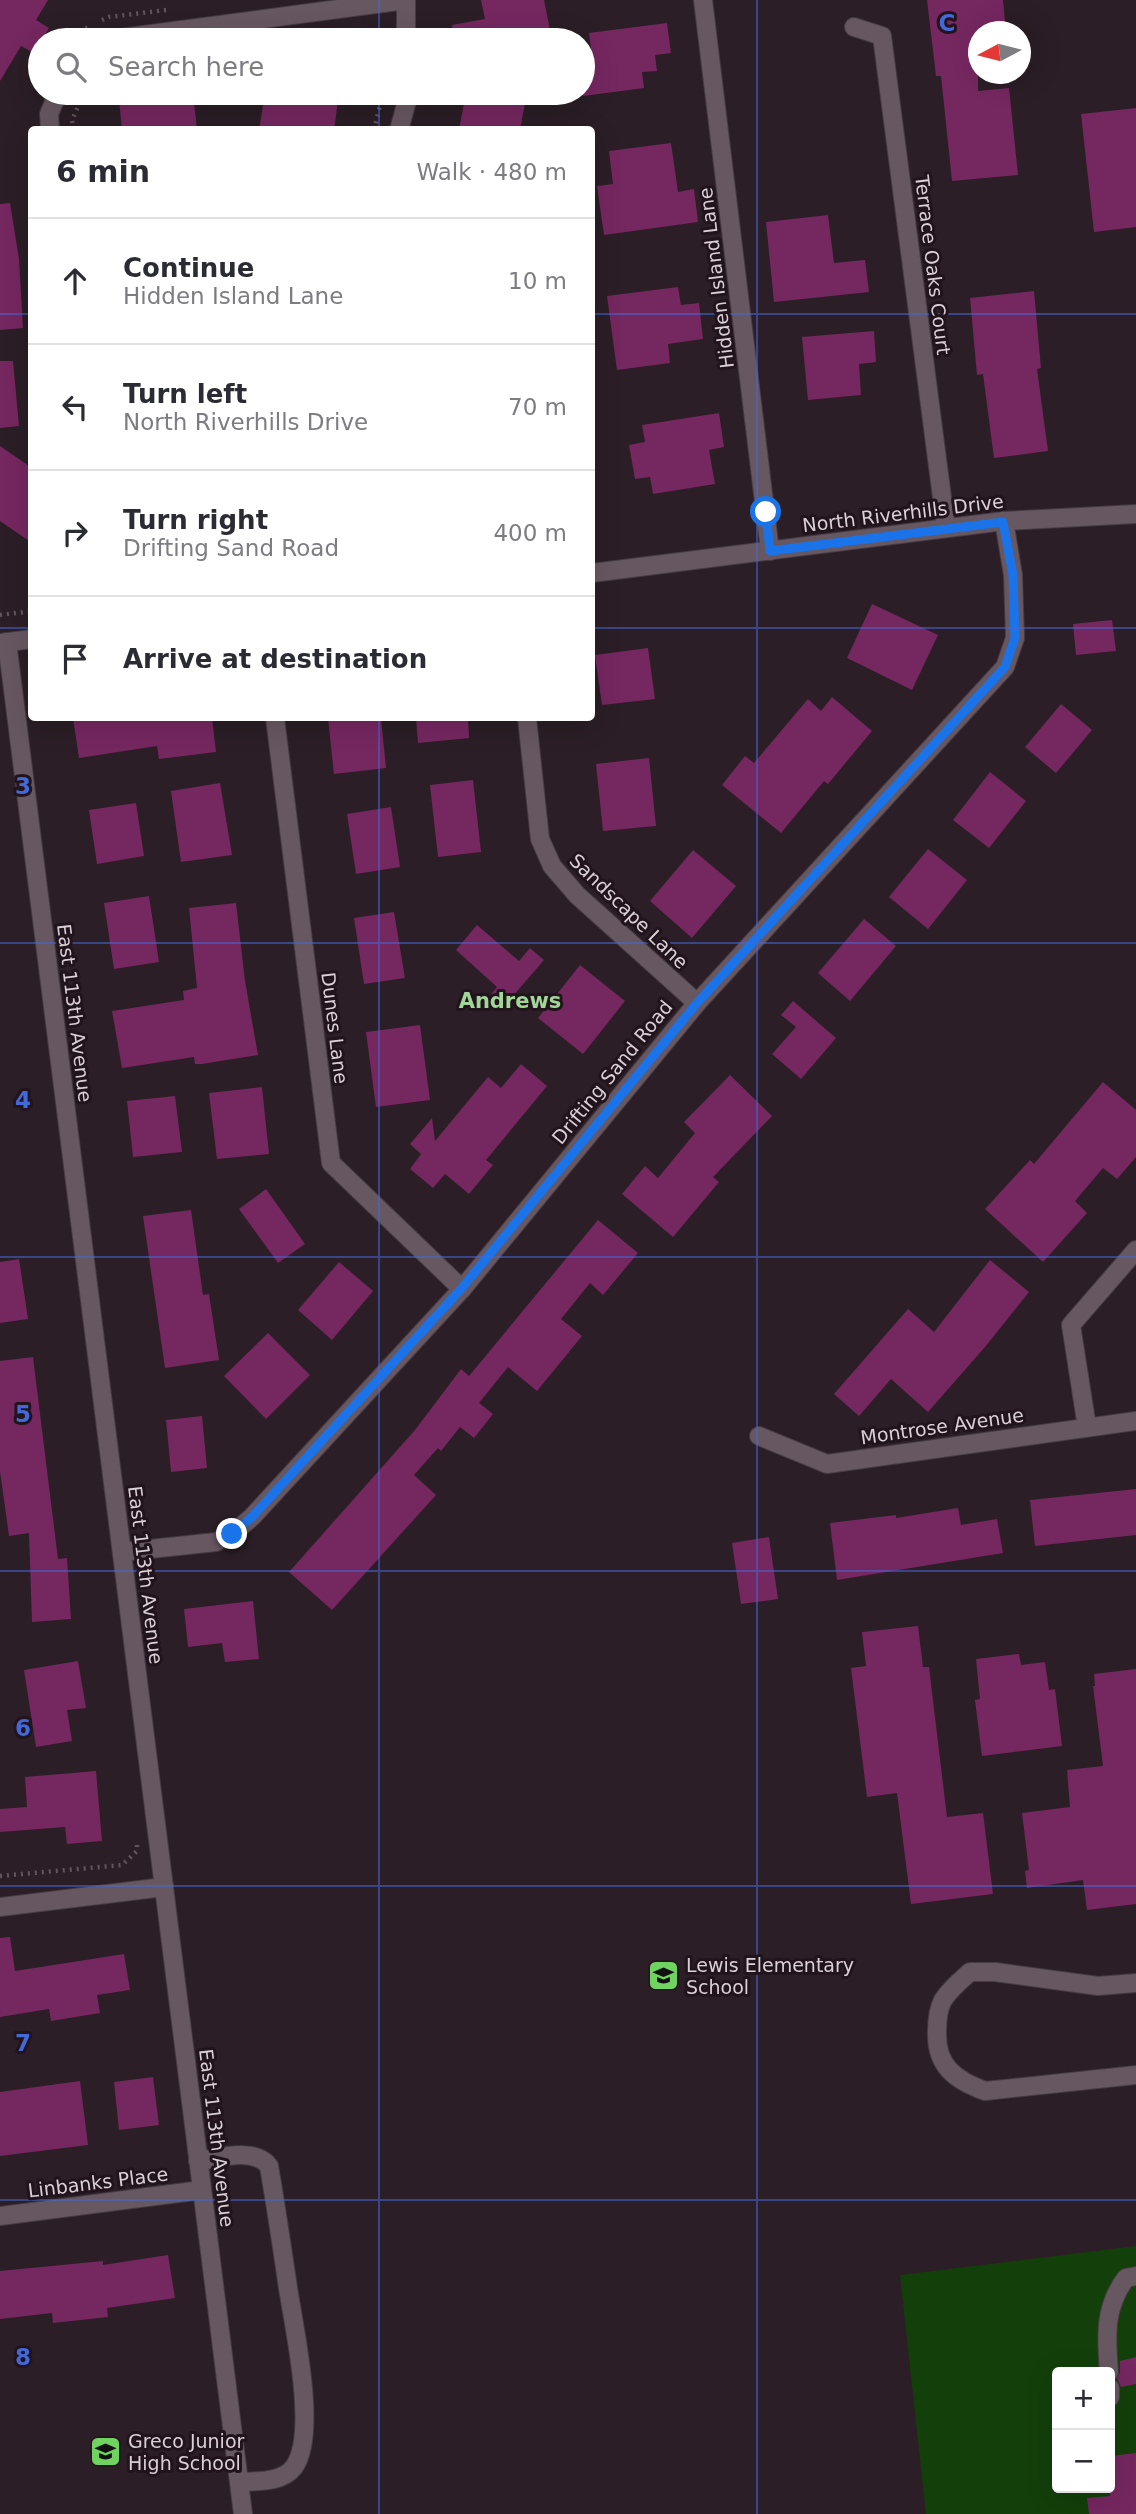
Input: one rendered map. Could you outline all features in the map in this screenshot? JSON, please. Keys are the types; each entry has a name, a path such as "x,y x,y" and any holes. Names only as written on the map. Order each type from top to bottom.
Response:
{"street":[{"path":"196,28 406,0 406,28"},
{"name":"Hidden Island Lane","path":"703,0 770,551"},
{"name":"Terrace Oaks Court","path":"854,27 882,36 946,528"},
{"path":"50,126 49,114 53,105"},
{"path":"400,126 406,105"},
{"name":"North Riverhills Drive","path":"595,573 946,528 1136,514"},
{"name":"Drifting Sand Road","path":"122,1552 216,1542 232,1534 252,1517 461,1289 697,1003 1005,667 1015,638 1013,575 1003,522"},
{"path":"4,642 28,639"},
{"name":"East 113th Avenue","path":"4,642 243,2514"},
{"name":"Dunes Lane","path":"275,721 331,1163 461,1289"},
{"name":"Sandscape Lane","path":"527,721 540,839 552,866 577,895 697,1003"},
{"path":"1087,1427 1071,1325 1136,1250"},
{"name":"Montrose Avenue","path":"759,1436 827,1464 1136,1421"},
{"path":"0,1907 164,1887"},
{"path":"1136,1983 1097,1986 995,1972 970,1972 955,1985 943,2001 937,2021 937,2041 939,2057 949,2070 967,2085 985,2091 1136,2075"},
{"path":"198,2161 251,2156 264,2159 269,2166 303,2387 303,2437 300,2455 293,2469 278,2479 239,2482"},
{"name":"Linbanks Place","path":"0,2216 202,2190"},
{"path":"1109,2367 1106,2339 1115,2293 1126,2277 1136,2276"}],"path":[{"path":"73,126 72,120 79,105"},
{"path":"375,126 380,105"},
{"path":"0,615 28,612"},
{"path":"148,1571 154,1577"},
{"path":"0,1876 122,1864 137,1851 137,1840"}],"green space":[{"path":"1136,2246 1136,2514 926,2514 900,2275"}],"building":[{"path":"0,0 48,0 36,20 49,28 28,28 28,50 21,46 0,81"},
{"path":"481,0 544,0 550,28 453,28 452,25 485,19"},
{"path":"927,0 1003,0 1005,21 968,21 968,84 978,84 978,91 1009,88 1018,175 952,181 941,76 936,76"},
{"path":"667,23 671,53 655,55 657,71 642,72 644,88 595,94 595,32"},
{"path":"120,105 194,105 197,126 122,126"},
{"path":"263,105 337,105 335,126 260,126"},
{"path":"464,105 525,105 521,126 460,126"},
{"path":"1136,108 1136,227 1094,232 1081,114"},
{"path":"671,143 678,192 694,189 698,222 604,235 597,186 613,184 609,151"},
{"path":"10,203 19,259 23,328 0,330 0,204"},
{"path":"828,215 834,263 865,260 869,292 774,302 766,222"},
{"path":"678,287 681,305 699,303 703,339 668,344 670,363 617,370 607,296"},
{"path":"1034,291 1041,368 1037,369 1048,451 994,458 983,374 977,375 970,298"},
{"path":"874,331 876,362 859,364 861,395 808,400 802,337"},
{"path":"0,361 13,361 19,426 0,428"},
{"path":"719,413 724,447 709,450 715,484 653,494 650,477 635,479 629,445 645,442 642,425"},
{"path":"0,446 28,465 28,540 0,521"},
{"path":"872,604 938,635 912,690 847,658"},
{"path":"1112,620 1116,651 1076,655 1073,624"},
{"path":"648,648 655,699 602,705 595,655"},
{"path":"832,697 872,731 828,784 824,781 781,833 722,785 745,756 754,763 808,699 821,711"},
{"path":"1061,704 1092,730 1056,773 1025,747"},
{"path":"73,721 212,721 216,752 159,759 157,746 79,758"},
{"path":"328,721 381,721 386,768 334,774"},
{"path":"416,721 468,721 469,738 418,743"},
{"path":"649,758 656,826 603,831 596,764"},
{"path":"990,772 1026,801 989,848 953,820"},
{"path":"473,780 481,852 438,857 430,785"},
{"path":"220,783 232,855 181,862 171,791"},
{"path":"136,803 144,856 97,864 89,810"},
{"path":"391,807 400,867 356,874 347,814"},
{"path":"928,849 967,880 928,929 889,897"},
{"path":"693,850 736,886 692,938 650,901"},
{"path":"149,896 159,962 114,969 104,903"},
{"path":"236,903 245,981 258,1055 202,1064 195,1064 194,1057 122,1068 112,1011 184,1000 183,991 197,988 189,908"},
{"path":"394,912 405,978 364,984 354,918"},
{"path":"864,919 896,946 850,1001 818,973"},
{"path":"477,925 519,961 530,948 544,960 501,1010 487,999 497,987 456,950"},
{"path":"580,965 625,1001 583,1054 538,1018"},
{"path":"793,1001 836,1038 801,1079 772,1054 796,1027 781,1015"},
{"path":"420,1025 430,1100 376,1107 366,1032"},
{"path":"521,1064 547,1086 486,1160 493,1165 469,1194 445,1174 433,1188 410,1169 421,1154 410,1144 432,1118 435,1141 488,1077 501,1088"},
{"path":"730,1075 772,1116 713,1177 719,1182 673,1237 622,1194 645,1166 658,1178 695,1133 684,1122"},
{"path":"1103,1082 1136,1110 1136,1157 1117,1179 1103,1168 1075,1201 1087,1213 1043,1262 985,1209 1030,1160 1034,1164"},
{"path":"262,1087 269,1154 217,1159 209,1093"},
{"path":"175,1096 182,1152 133,1157 127,1101"},
{"path":"266,1189 305,1244 278,1263 239,1209"},
{"path":"191,1210 203,1295 209,1294 219,1360 165,1368 143,1216"},
{"path":"598,1220 638,1253 603,1295 590,1283 561,1319 582,1336 537,1391 508,1367 479,1403 493,1414 474,1438 460,1427 441,1451 438,1448 414,1475 436,1495 332,1610 289,1572 415,1430 461,1369 469,1376"},
{"path":"19,1259 28,1319 0,1323 0,1262"},
{"path":"990,1260 1029,1292 928,1412 891,1379 859,1416 834,1394 908,1309 934,1332"},
{"path":"339,1262 373,1291 332,1340 298,1310"},
{"path":"268,1333 310,1375 266,1419 224,1376"},
{"path":"33,1357 58,1559 67,1558 71,1619 32,1622 29,1533 9,1536 0,1471 0,1361"},
{"path":"202,1416 207,1468 171,1472 166,1420"},
{"path":"1136,1489 1136,1535 1035,1546 1030,1500"},
{"path":"958,1508 961,1525 997,1519 1003,1553 837,1580 830,1523 896,1515 896,1518"},
{"path":"769,1537 778,1599 741,1604 732,1543"},
{"path":"253,1601 259,1659 225,1662 222,1643 188,1647 184,1609"},
{"path":"918,1626 923,1667 929,1667 947,1817 983,1813 993,1894 911,1904 897,1793 867,1797 851,1668 866,1666 862,1632"},
{"path":"1019,1654 1021,1665 1045,1662 1049,1690 1055,1689 1062,1746 982,1756 975,1700 980,1699 976,1659"},
{"path":"78,1661 86,1708 67,1710 72,1741 36,1747 24,1670"},
{"path":"1136,1669 1136,1904 1087,1910 1083,1880 1027,1888 1025,1871 1029,1870 1022,1813 1070,1807 1067,1770 1103,1766 1093,1686 1094,1674"},
{"path":"96,1771 102,1841 67,1844 65,1827 0,1832 0,1809 27,1807 25,1777"},
{"path":"10,1937 15,1971 124,1954 130,1990 97,1995 100,2013 51,2021 49,2009 0,2017 0,1938"},
{"path":"153,2077 159,2125 119,2130 114,2082"},
{"path":"80,2081 88,2145 0,2156 0,2092"},
{"path":"168,2255 175,2298 107,2308 108,2317 53,2323 52,2313 0,2319 0,2271 103,2261 103,2265"},
{"path":"1136,2357 1136,2384 1121,2387 1117,2379 1120,2361"},
{"path":"1136,2453 1136,2514 1089,2514 1087,2498 1115,2493 1115,2455"}],"place":[{"name":"Lewis Elementary School","path":"663,1976"},
{"name":"Greco Junior High School","path":"105,2452"}],"district":[{"name":"Andrews","path":"510,1001"}],"route":[{"path":"232,1534 252,1517 461,1289 697,1003 1005,667 1015,638 1013,575 1003,522 770,551 766,512"}]}
